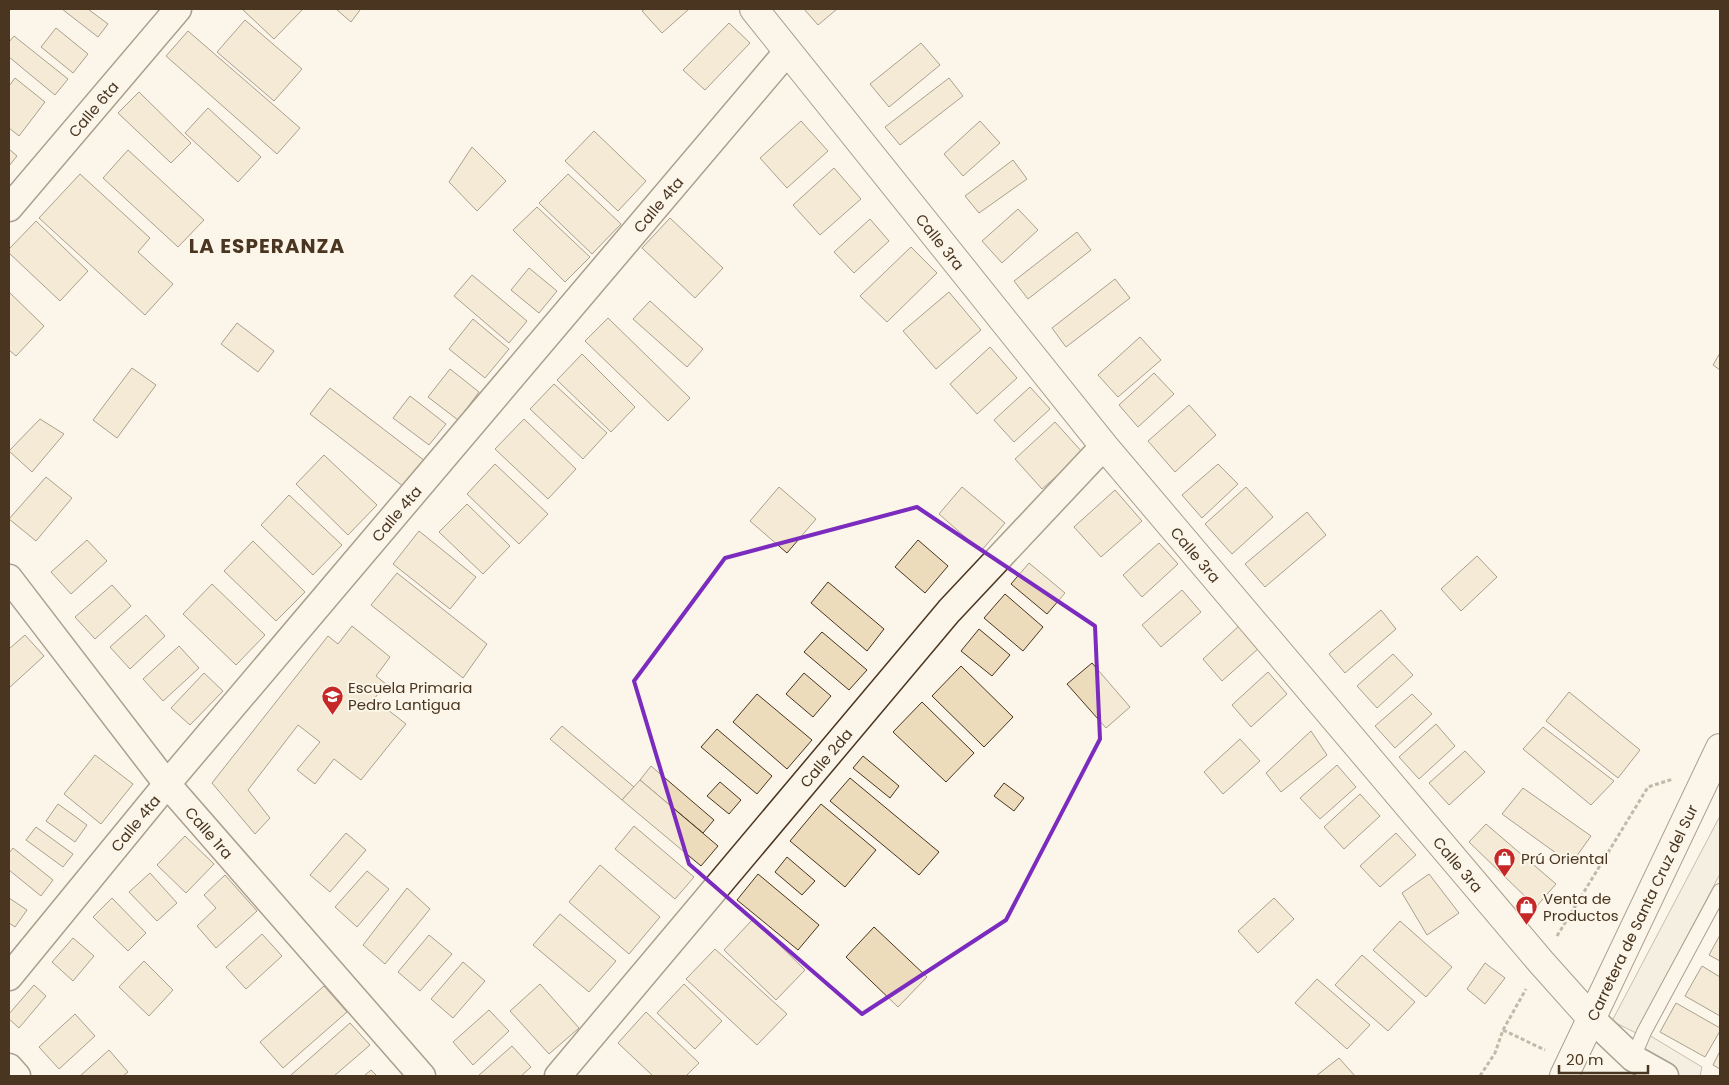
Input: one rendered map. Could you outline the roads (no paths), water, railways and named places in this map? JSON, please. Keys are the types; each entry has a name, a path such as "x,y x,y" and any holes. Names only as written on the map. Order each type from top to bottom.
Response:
{"street":[{"name":"Calle 6ta","path":"9,208 178,9"},
{"name":"Calle 3ra","path":"754,9 1104,446 1542,962 1592,1019 1633,1058 1665,1076"},
{"name":"Calle 4ta","path":"9,977 167,784 787,52"},
{"name":"Calle 2da","path":"558,1076 949,611 1104,446"},
{"name":"Calle 1ra","path":"9,578 167,784 422,1076"},
{"name":"Carretera de Santa Cruz del Sur","path":"1567,1069 1720,748"},
{"path":"9,1068 17,1076"}],"lane":[{"path":"1633,1058 1644,1032 1720,891"}],"place":[{"name":"Escuela Primaria Pedro Lantigua","path":"332,715"},
{"name":"Prú Oriental","path":"1505,877"},
{"name":"Venta de Productos","path":"1527,926"}],"district":[{"name":"LA ESPERANZA","path":"267,246"}]}
